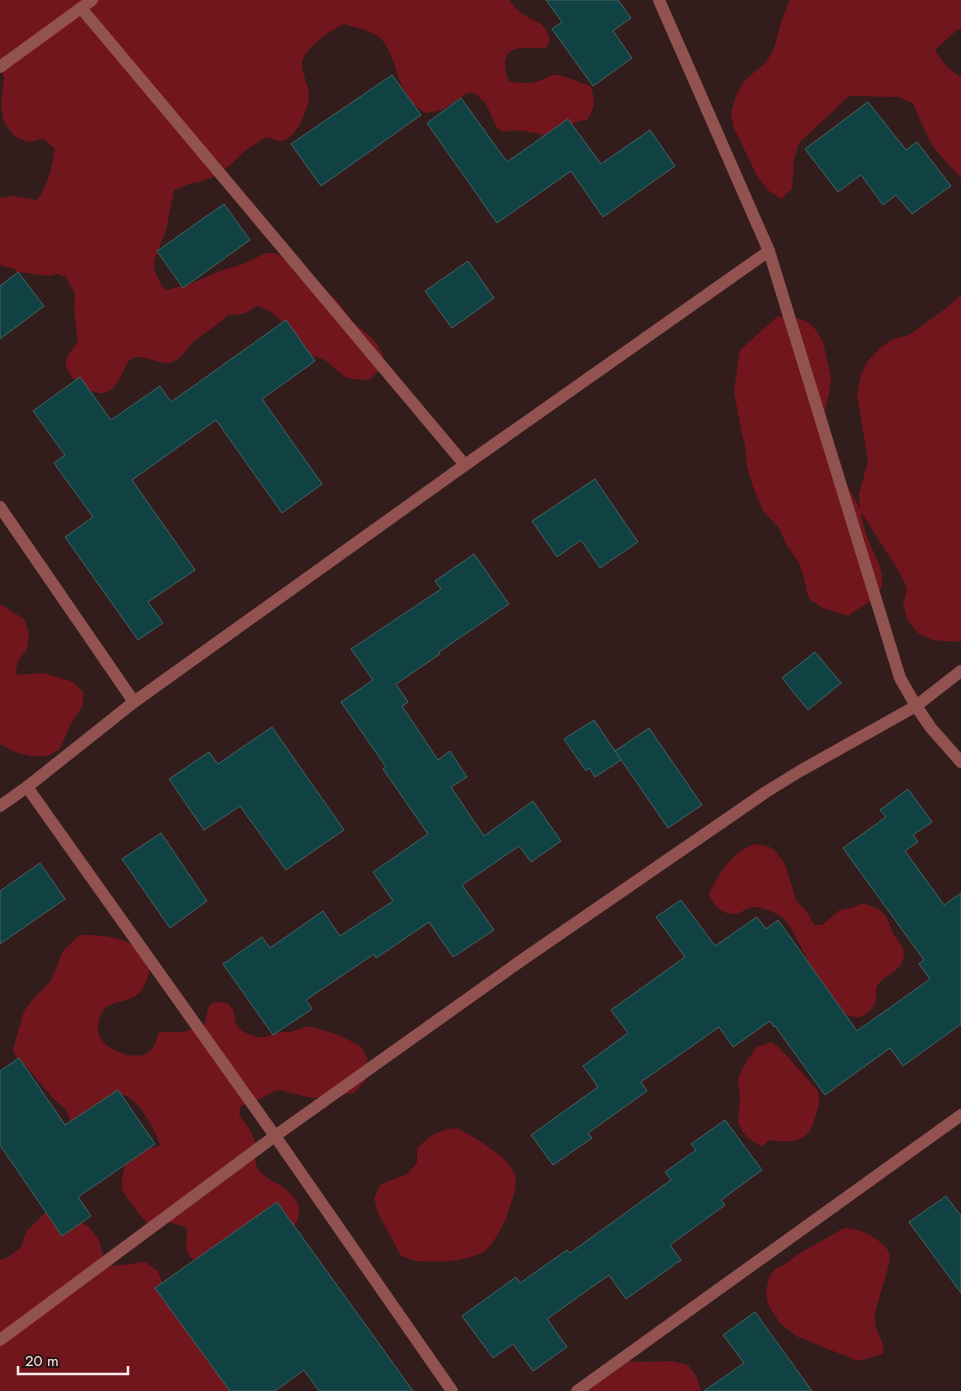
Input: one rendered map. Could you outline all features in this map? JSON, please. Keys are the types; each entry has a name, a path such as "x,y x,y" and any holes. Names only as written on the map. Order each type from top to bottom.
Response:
{"street":[{"path":"0,67 92,0"},
{"path":"659,0 769,252 900,678 931,728 961,762"},
{"path":"81,8 465,465"},
{"path":"0,806 27,787 134,702 465,465 769,252"},
{"path":"0,507 134,702"},
{"path":"0,1340 275,1136 522,960 766,792 916,706 961,671"},
{"path":"27,787 275,1136 452,1391"},
{"path":"577,1391 961,1115"}],"shaded area":[{"path":"0,0 509,0 522,13 540,23 550,40 547,47 519,48 509,53 506,57 505,66 509,81 527,83 540,81 551,75 566,77 590,86 594,104 587,120 579,121 551,136 518,130 502,132 496,126 486,104 475,93 467,93 442,110 426,113 415,106 408,97 402,87 387,47 380,38 368,31 344,24 315,43 303,59 302,67 309,99 305,114 292,135 281,141 266,137 246,150 215,176 174,190 166,230 154,261 154,269 161,285 166,290 190,284 266,253 274,253 296,261 337,301 352,321 375,341 383,355 381,369 369,380 345,377 325,360 301,352 278,318 265,308 257,306 244,314 228,315 192,343 176,361 162,363 145,358 134,358 129,361 113,388 107,392 94,392 74,379 66,367 68,356 78,342 74,310 75,294 66,277 58,274 50,276 18,272 0,265 0,198 14,196 37,200 47,182 55,149 44,139 28,142 14,136 4,122 1,105 4,76 0,70"},
{"path":"790,0 961,0 961,28 935,50 946,65 961,77 961,178 933,147 913,103 898,97 849,96 799,143 794,159 792,189 781,199 768,190 757,176 734,128 731,113 743,82 767,61 774,48 782,19"},
{"path":"961,295 961,642 932,640 918,633 907,619 903,604 907,589 900,573 861,512 866,534 882,576 880,590 873,599 848,616 823,608 810,600 799,563 786,544 779,528 763,511 752,484 747,467 745,445 734,391 740,350 777,317 786,316 809,323 823,342 831,377 823,418 839,470 860,509 859,494 868,461 857,394 861,375 867,362 880,348 893,339 909,335"},
{"path":"0,604 24,619 29,634 27,649 18,661 15,675 44,673 73,682 84,693 82,707 72,722 59,750 48,755 26,755 15,752 0,744"},
{"path":"755,844 770,847 785,864 796,900 807,912 814,925 822,925 840,910 855,907 862,903 873,907 886,917 904,956 899,968 879,983 876,988 876,1000 871,1009 864,1015 856,1017 844,1014 805,991 813,969 794,933 782,917 768,910 756,907 739,913 729,914 717,907 711,899 709,895 711,890 726,865 740,851"},
{"path":"81,935 102,936 122,940 137,947 151,963 146,982 140,992 128,1000 108,1006 100,1018 99,1036 110,1048 118,1052 126,1055 143,1055 153,1048 159,1032 184,1032 205,1024 208,1008 213,1002 228,1004 233,1009 236,1024 242,1031 256,1037 265,1037 281,1032 312,1027 336,1034 359,1045 363,1050 367,1057 365,1081 354,1093 312,1098 279,1090 241,1106 239,1114 255,1141 255,1160 259,1171 290,1194 299,1207 298,1219 295,1225 284,1235 197,1263 187,1251 187,1228 172,1223 154,1225 148,1223 142,1218 122,1189 125,1158 139,1144 153,1148 160,1146 151,1124 140,1108 129,1097 115,1096 72,1124 66,1110 16,1057 13,1050 24,1011 51,981 63,951"},
{"path":"771,1042 787,1056 818,1091 819,1103 812,1127 807,1134 798,1140 792,1141 769,1140 762,1147 748,1138 738,1122 740,1098 738,1081 747,1060 757,1047"},
{"path":"457,1128 490,1148 512,1169 516,1180 509,1210 498,1234 489,1247 475,1256 465,1259 434,1262 416,1261 401,1256 378,1213 374,1198 380,1185 407,1174 417,1163 417,1148 422,1143 440,1132"},
{"path":"48,1210 76,1219 89,1227 99,1240 103,1255 114,1266 145,1262 158,1271 164,1287 188,1327 194,1342 276,1391 0,1391 0,1260 9,1257 21,1247 26,1232"},
{"path":"844,1228 869,1234 884,1245 889,1253 888,1266 875,1317 876,1327 883,1344 883,1354 858,1361 796,1336 780,1323 770,1308 766,1291 770,1275 776,1269"},
{"path":"626,1361 672,1361 688,1365 696,1376 701,1391 583,1391"}],"building":[{"path":"546,0 618,0 631,18 613,31 632,58 593,86 552,29 562,22"},
{"path":"392,75 421,115 321,186 291,144"},
{"path":"461,98 507,162 568,119 601,164 650,130 675,166 603,217 571,171 497,223 427,123"},
{"path":"868,102 906,150 917,142 951,186 912,214 896,195 883,205 861,175 838,192 805,149"},
{"path":"224,204 250,240 183,288 157,251"},
{"path":"468,261 494,298 452,328 425,291"},
{"path":"18,272 44,306 0,339 0,286"},
{"path":"286,320 315,361 262,399 322,484 282,513 216,420 132,480 195,570 148,602 163,623 138,640 65,537 93,517 54,463 65,455 33,411 80,377 111,420 160,386 171,402"},
{"path":"595,479 638,542 600,568 581,540 557,557 532,521"},
{"path":"474,554 509,604 396,684 408,702 402,706 438,760 450,751 467,777 451,787 484,836 533,801 561,841 531,862 519,846 462,885 494,930 453,957 429,922 376,958 374,954 306,1000 312,1009 273,1035 223,964 262,937 270,948 323,911 340,936 393,901 373,872 428,834 383,769 386,767 341,702 373,680 351,649 441,589 435,581"},
{"path":"815,652 841,683 808,710 782,678"},
{"path":"594,720 621,760 595,777 589,768 586,771 564,739"},
{"path":"272,727 344,830 286,870 240,806 204,830 169,779 209,752 218,764"},
{"path":"649,728 702,805 668,828 615,751"},
{"path":"908,789 932,822 913,835 918,842 905,851 944,905 961,893 961,1024 903,1066 890,1048 825,1095 770,1021 733,1047 719,1027 641,1082 647,1091 588,1133 592,1138 553,1165 531,1135 598,1087 583,1066 628,1033 611,1010 685,957 656,917 681,900 715,946 757,917 766,929 778,920 857,1031 930,979 919,964 924,960 843,848 886,817 880,810"},
{"path":"161,833 207,901 170,928 122,859"},
{"path":"40,863 65,899 0,944 0,891"},
{"path":"19,1058 65,1125 118,1090 155,1144 78,1197 91,1216 62,1236 0,1145 0,1071"},
{"path":"725,1120 762,1170 721,1200 725,1205 670,1245 681,1260 626,1299 609,1275 547,1319 567,1347 533,1371 513,1344 493,1358 462,1316 516,1277 520,1283 567,1250 570,1253 671,1180 665,1172 696,1150 691,1144"},
{"path":"946,1196 961,1216 961,1293 909,1222"},
{"path":"277,1202 413,1391 319,1391 304,1370 275,1391 230,1391 155,1288"},
{"path":"755,1312 812,1391 704,1391 744,1363 723,1335"}]}
